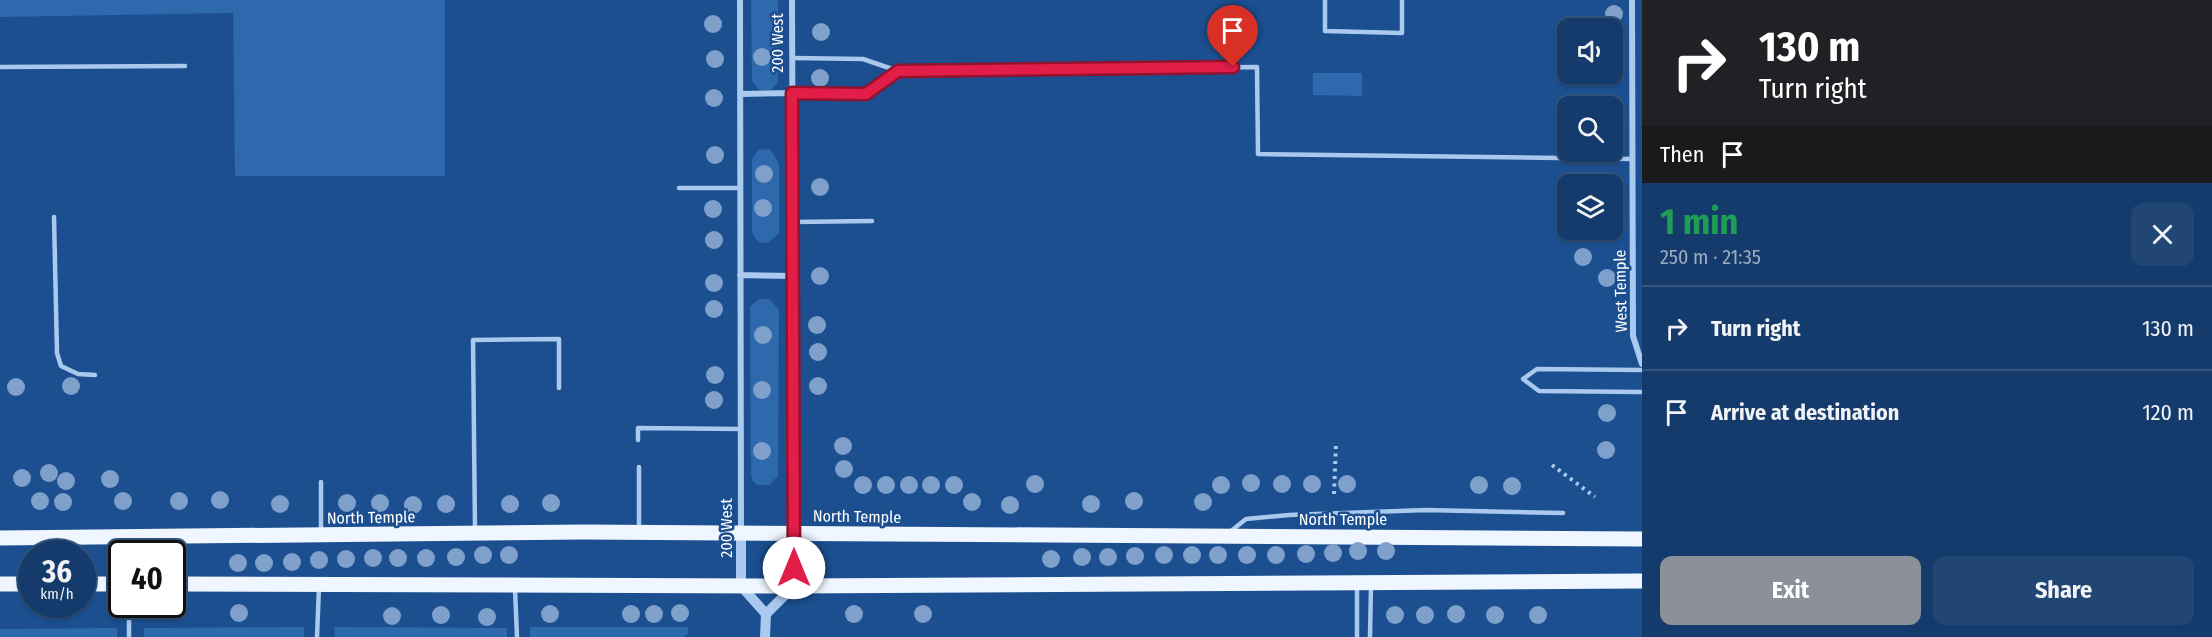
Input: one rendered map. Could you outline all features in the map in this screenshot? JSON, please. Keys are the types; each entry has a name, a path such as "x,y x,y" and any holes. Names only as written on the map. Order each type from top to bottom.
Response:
{"main road":[{"name":"North Temple","path":"0,538 794,533 1642,539"},
{"path":"186,584 794,586 1642,581"},
{"path":"0,584 18,584"}],"street":[{"name":"200 West","path":"740,0 741,586"},
{"name":"200 West","path":"792,0 794,586"},
{"name":"West Temple","path":"1632,0 1633,336 1642,364"},
{"path":"740,94 792,93"},
{"path":"740,275 794,276"},
{"path":"741,586 766,614"},
{"path":"765,637 766,614 794,586"}],"lane":[{"path":"1325,0 1325,31 1402,33 1402,0"},
{"path":"792,58 863,59 898,71 1257,67 1258,154 1632,159"},
{"path":"0,67 184,66"},
{"path":"792,93 866,94 898,71"},
{"path":"679,188 740,188"},
{"path":"54,217 57,353 61,366 68,371 95,375"},
{"path":"793,222 872,221"},
{"path":"475,534 473,340 559,339 559,388"},
{"path":"1642,370 1537,369 1523,379 1539,391 1642,392"},
{"path":"638,440 638,428 741,429"},
{"path":"639,467 639,533"},
{"path":"321,482 321,535"},
{"path":"1224,537 1246,519 1289,515 1426,510 1563,513"},
{"path":"1357,637 1364,582"},
{"path":"1364,582 1370,637"},
{"path":"317,637 319,584"},
{"path":"515,584 517,637"},
{"path":"129,618 129,637"}],"path":[{"path":"1334,494 1336,443"},
{"path":"1552,465 1595,497"}],"shaded area":[{"path":"0,0 445,0 445,176 235,176 233,13 0,17"},
{"path":"751,0 778,0 778,82 771,90 759,90 752,81"},
{"path":"1313,73 1362,73 1362,96 1313,95"},
{"path":"770,149 779,163 779,233 765,243 756,239 752,232 752,159 758,150"},
{"path":"759,299 769,299 779,309 778,476 769,485 757,485 752,480 751,474 750,307"},
{"path":"304,627 304,637 144,637 144,628"},
{"path":"334,627 507,628 507,637 335,637"},
{"path":"530,627 688,627 688,633 684,637 530,637"},
{"path":"117,628 117,637 0,637 0,629"}],"route":[{"path":"794,568 792,93 866,94 898,71 1233,67"}]}
